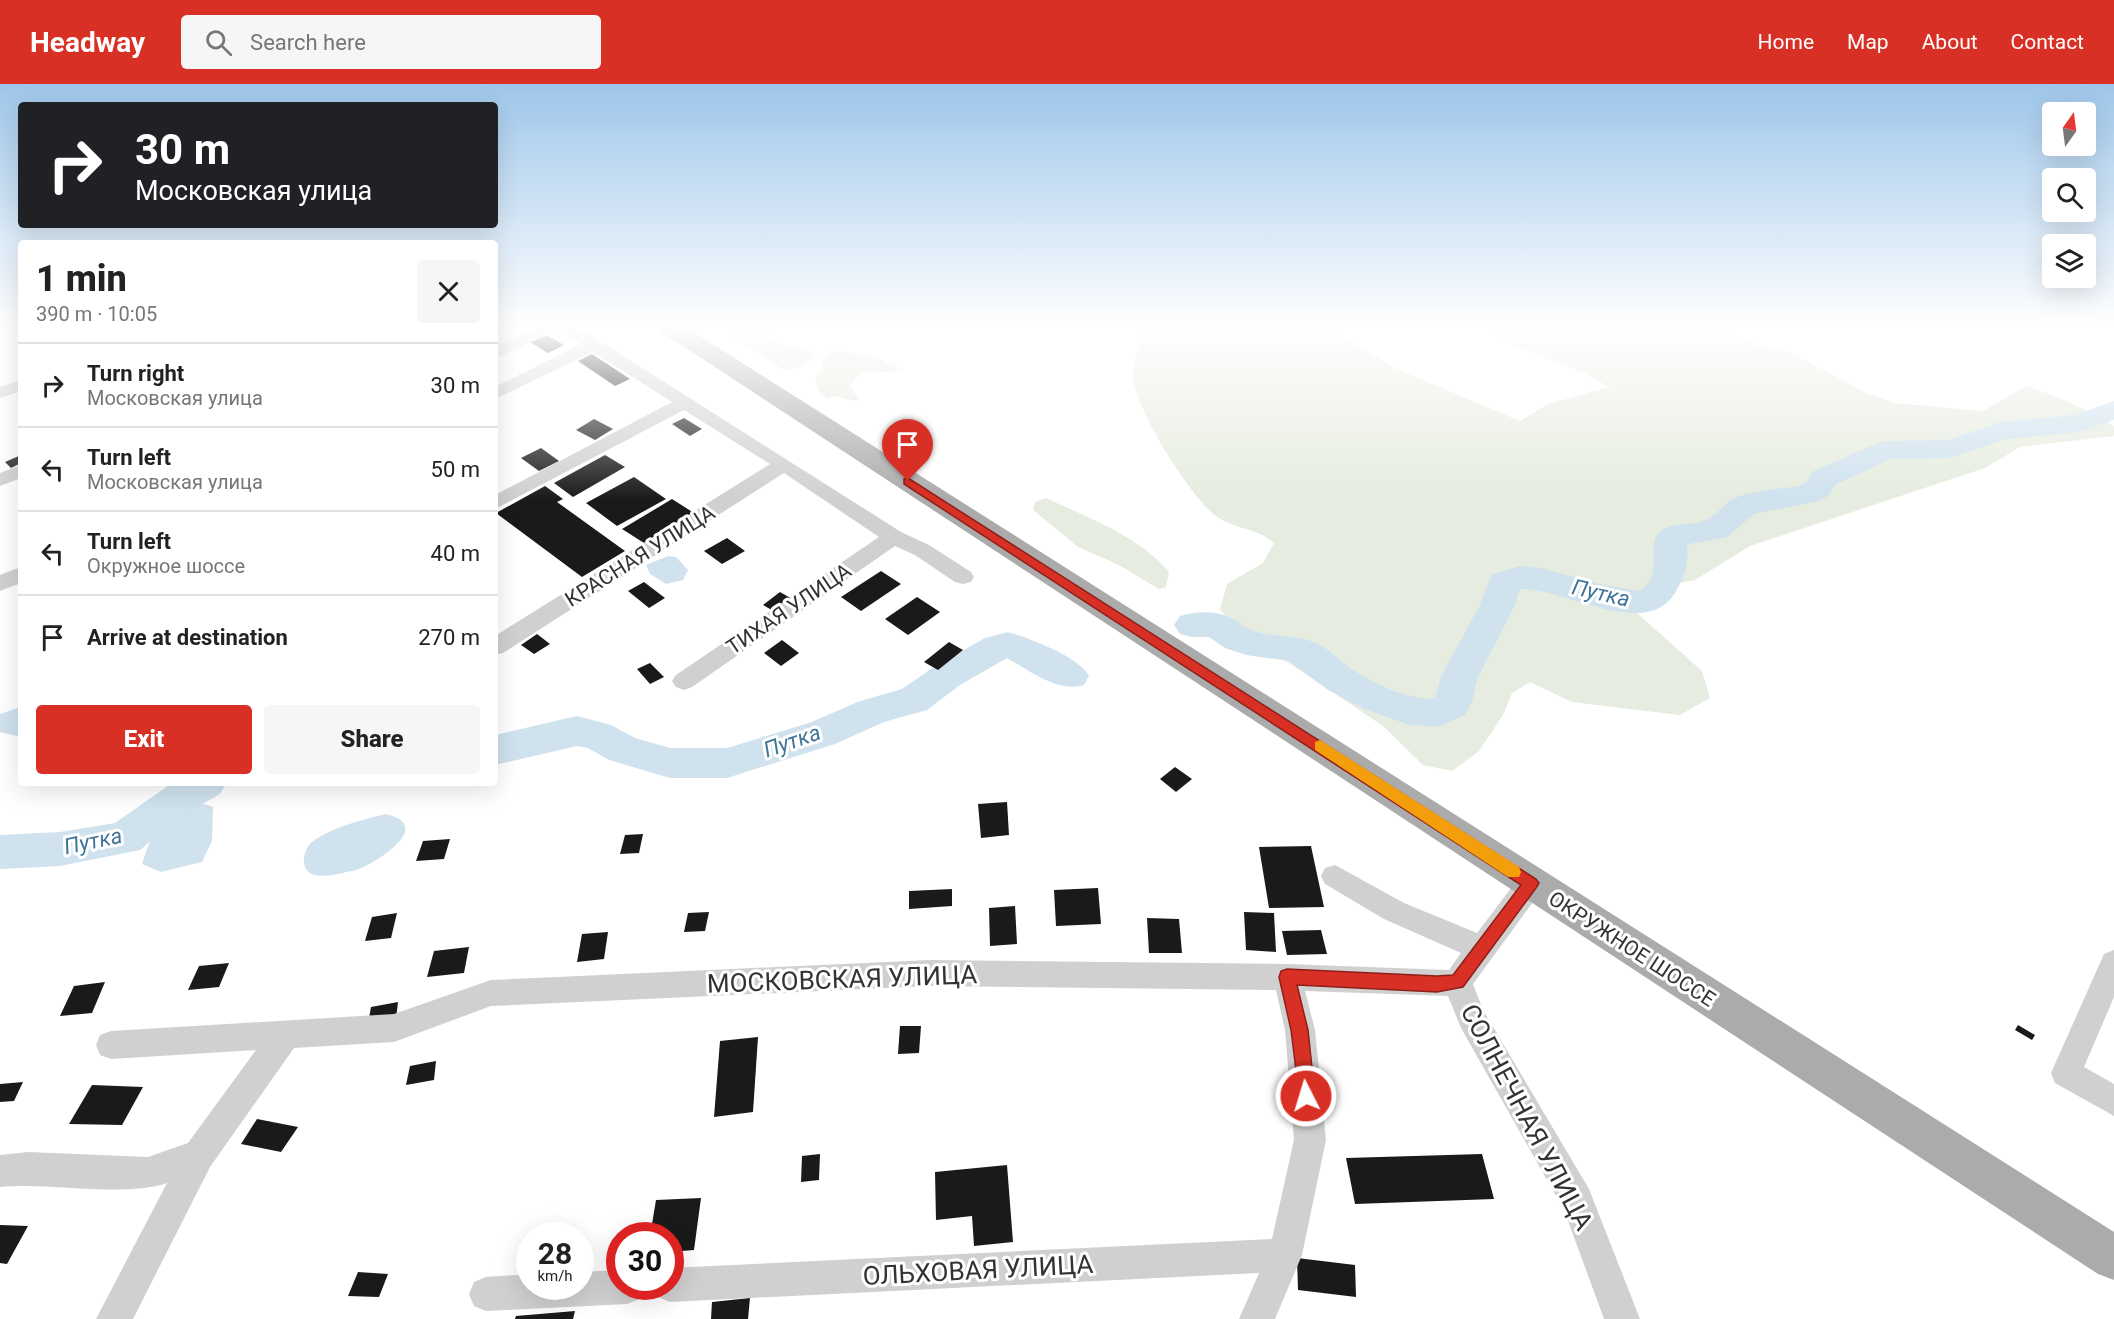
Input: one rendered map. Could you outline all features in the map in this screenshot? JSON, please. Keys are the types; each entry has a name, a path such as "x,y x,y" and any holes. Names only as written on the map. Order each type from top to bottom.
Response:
{"main road":[{"name":"ОКРУЖНОЕ ШОССЕ","path":"757,384 2114,1257"}],"street":[{"path":"498,392 516,384"},
{"path":"653,384 784,464 894,537 922,550 963,577"},
{"path":"0,393 18,386"},
{"path":"498,501 683,403"},
{"name":"КРАСНАЯ УЛИЦА","path":"498,645 784,464"},
{"path":"0,480 18,472"},
{"name":"ТИХАЯ УЛИЦА","path":"684,681 894,537"},
{"path":"0,584 18,575"},
{"path":"1335,876 1394,911 1482,949"},
{"path":"1457,982 1531,883"},
{"path":"2114,963 2066,1073 2114,1101"},
{"name":"МОСКОВСКАЯ УЛИЦА","path":"111,1045 394,1028 491,993 930,973 1287,977 1437,984 1457,982"},
{"path":"1257,1319 1285,1256 1310,1140 1300,1030 1287,977"},
{"name":"СОЛНЕЧНАЯ УЛИЦА","path":"1457,982 1472,1018 1577,1201 1622,1319"},
{"path":"114,1319 199,1156 286,1034"},
{"path":"0,1171 28,1168 148,1173 199,1156"},
{"name":"ОЛЬХОВАЯ УЛИЦА","path":"684,1284 1285,1256"},
{"path":"486,1294 606,1288"}],"shaded area":[{"path":"817,384 852,384 850,387 859,399 854,401 835,396 827,399 818,390"},
{"path":"1134,384 1432,384 1520,421 1548,404 1609,387 1603,384 1849,384 1894,403 1983,411 2026,386 2060,398 2104,420 2114,426 2114,436 2020,447 1985,468 1750,546 1695,580 1639,590 1638,614 1702,671 1710,698 1680,715 1572,702 1530,682 1512,693 1503,715 1479,751 1452,771 1423,765 1383,726 1240,630 1220,610 1227,584 1263,563 1274,543 1261,534 1230,524 1205,506 1180,474 1156,435 1138,398"},
{"path":"1046,498 1112,529 1143,548 1169,572 1166,587 1159,589 1119,565 1078,547 1033,510 1035,502"}],"water":[{"path":"668,556 676,557 688,570 683,580 666,584 650,574 646,565"},
{"path":"18,708 18,736 0,732 0,714"},
{"path":"204,804 213,807 212,841 202,862 161,872 142,864 151,840 162,822 179,810"},
{"path":"386,814 400,819 404,823 405,832 401,840 386,854 352,871 321,876 308,872 304,858 306,849 312,842 338,828"}],"building":[{"path":"684,418 702,429 690,436 672,424"},
{"path":"594,419 613,429 595,440 576,430"},
{"path":"541,448 559,461 539,471 521,458"},
{"path":"605,455 625,467 573,497 554,483"},
{"path":"18,456 18,464 11,468 5,462"},
{"path":"634,477 666,499 617,526 586,503"},
{"path":"545,486 563,499 557,502 625,551 582,577 498,514 498,512"},
{"path":"672,499 694,513 644,543 622,529"},
{"path":"727,538 745,551 722,564 704,551"},
{"path":"881,571 901,584 861,611 841,597"},
{"path":"644,582 665,598 649,608 628,591"},
{"path":"780,592 794,600 777,613 763,605"},
{"path":"917,597 940,612 908,635 885,619"},
{"path":"537,634 550,644 534,654 521,645"},
{"path":"782,640 799,653 781,666 764,653"},
{"path":"949,642 963,650 938,670 924,662"},
{"path":"650,663 664,677 650,684 637,669"},
{"path":"1175,767 1192,779 1176,792 1160,779"},
{"path":"1007,802 1009,835 981,838 978,804"},
{"path":"643,834 639,853 620,854 625,835"},
{"path":"450,839 444,859 416,861 423,841"},
{"path":"1311,846 1324,907 1269,908 1259,847"},
{"path":"1098,888 1101,924 1056,926 1054,890"},
{"path":"952,889 952,906 909,909 909,891"},
{"path":"1015,906 1017,944 990,946 989,908"},
{"path":"709,912 705,931 684,932 688,913"},
{"path":"1244,912 1274,913 1276,952 1246,950"},
{"path":"397,913 391,938 365,941 372,917"},
{"path":"1147,918 1179,919 1182,953 1149,953"},
{"path":"1321,930 1327,954 1287,955 1282,931"},
{"path":"608,932 604,959 577,962 582,934"},
{"path":"469,947 464,973 427,977 434,951"},
{"path":"229,963 219,987 188,990 199,966"},
{"path":"105,982 92,1013 60,1016 74,986"},
{"path":"398,1002 396,1019 368,1024 371,1007"},
{"path":"2018,1025 2035,1035 2032,1040 2015,1030"},
{"path":"900,1026 921,1026 919,1053 898,1054"},
{"path":"758,1037 753,1112 714,1117 720,1041"},
{"path":"436,1061 434,1080 406,1085 410,1066"},
{"path":"23,1082 14,1101 0,1102 0,1084"},
{"path":"92,1085 143,1087 122,1125 69,1124"},
{"path":"257,1119 298,1127 281,1152 241,1144"},
{"path":"820,1154 819,1180 801,1182 802,1156"},
{"path":"1482,1154 1494,1199 1355,1204 1346,1158"},
{"path":"1007,1165 1013,1242 974,1246 972,1216 936,1220 935,1172"},
{"path":"701,1198 694,1250 684,1251 684,1222 652,1222 656,1200"},
{"path":"0,1225 28,1226 7,1264 0,1263"},
{"path":"1297,1258 1355,1265 1356,1297 1298,1290"},
{"path":"358,1272 388,1274 379,1297 348,1296"},
{"path":"750,1298 748,1319 711,1319 712,1302"},
{"path":"575,1311 573,1319 515,1319 516,1316"}],"waterway":[{"name":"Путка","path":"1192,625 1213,625 1246,642 1298,650 1341,680 1378,699 1410,710 1438,713 1448,709 1454,701 1460,676 1497,607 1504,582 1520,577 1540,579 1600,596 1641,603 1655,597 1668,576 1672,564 1670,541 1681,534 1715,530 1744,506 1808,494 1818,488 1823,479 1886,450 1951,449 2001,431 2079,423 2114,410"},
{"name":"Путка","path":"498,749 577,731 597,735 623,749 670,763 727,763 821,734 873,711 914,700 947,676 998,647 1008,645 1017,648 1071,676"},
{"name":"Путка","path":"0,852 60,849 125,838 169,804 201,786"}],"slow traffic":[{"path":"1320,746 1514,872"}],"route":[{"path":"908,481 1209,673 1531,883 1457,982 1437,984 1287,977 1300,1030 1306,1096"}]}
